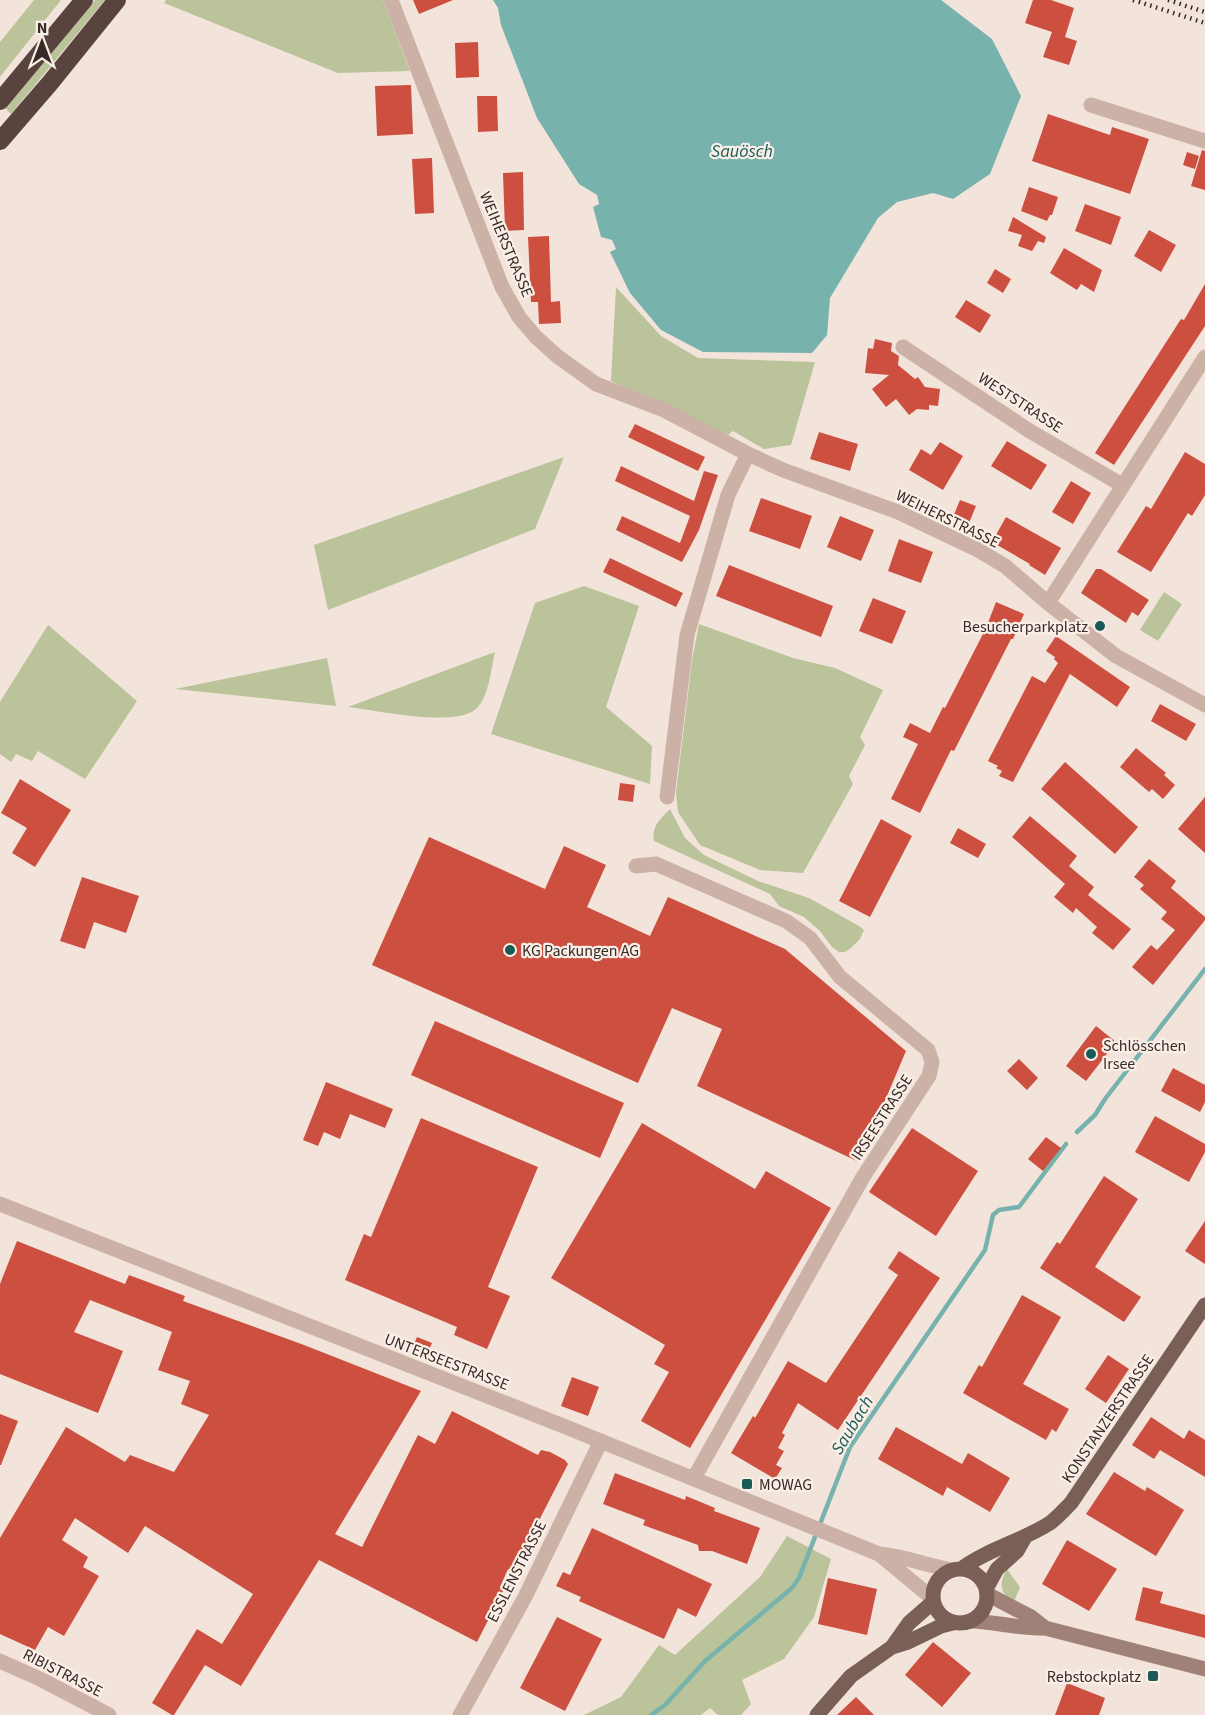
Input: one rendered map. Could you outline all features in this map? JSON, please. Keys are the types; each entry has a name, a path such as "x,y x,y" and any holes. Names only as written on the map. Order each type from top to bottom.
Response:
{"highway":[{"path":"0,101 84,0"},
{"path":"0,141 117,0"}],"main road":[{"name":"KONSTANZERSTRASSE","path":"957,1570 1051,1522 1071,1503 1205,1306"},
{"name":"KONSTANZERSTRASSE","path":"986,1592 997,1569 1017,1551 1025,1537"},
{"path":"953,1623 940,1615 932,1600 933,1588 938,1580 944,1574 957,1570 977,1575 986,1592 986,1601 981,1613 971,1621"},
{"path":"986,1592 1031,1617 1045,1628"},
{"path":"892,1647 904,1628 932,1600"},
{"path":"817,1715 851,1676 892,1647 953,1623 994,1622 1028,1628 1045,1628 1205,1670"}],"street":[{"name":"WEIHERSTRASSE","path":"391,0 502,287 519,317 557,356 596,384 664,410 783,470 898,512 978,550 1005,566 1116,656 1205,705"},
{"path":"1091,105 1205,141"},
{"name":"WESTSTRASSE","path":"903,347 1029,430 1122,485"},
{"path":"1048,603 1205,357"},
{"path":"667,797 687,635 728,495 748,454"},
{"name":"IRSEESTRASSE","path":"636,866 656,864 786,921 810,938 840,977 928,1050 932,1062 929,1076 863,1177 694,1478"},
{"name":"UNTERSEESTRASSE","path":"0,1204 694,1478 879,1554 897,1555 932,1567 957,1570"},
{"name":"ESSLENSTRASSE","path":"460,1715 525,1597 601,1441"},
{"name":"UNTERSEESTRASSE","path":"879,1554 932,1600"},
{"name":"RIBISTRASSE","path":"0,1661 109,1715"}],"green space":[{"path":"34,0 61,0 0,77 0,42"},
{"path":"95,0 105,0 11,114 5,108"},
{"path":"166,0 383,0 410,71 338,73 164,3"},
{"path":"616,287 661,336 698,358 815,362 791,445 764,449 733,431 728,435 611,381"},
{"path":"564,457 535,529 328,610 314,545"},
{"path":"584,586 639,606 606,707 652,746 650,784 491,734 535,603"},
{"path":"1164,592 1182,604 1158,641 1140,630"},
{"path":"699,624 793,658 835,668 883,690 860,737 865,745 849,776 853,784 803,873 760,870 700,845 678,812 676,793 692,660"},
{"path":"48,625 137,701 85,779 38,751 32,761 16,754 11,762 0,754 0,702"},
{"path":"495,652 484,697 476,709 465,714 433,718 348,707"},
{"path":"327,658 336,706 175,689"},
{"path":"670,809 685,838 704,855 758,881 809,898 864,930 860,939 845,952 839,952 804,917 779,906 770,894 654,841 655,827"},
{"path":"787,1536 831,1559 814,1617 784,1659 742,1680 751,1704 741,1715 718,1715 710,1708 701,1715 584,1715 621,1697 659,1645 675,1655 760,1577"},
{"path":"1007,1569 1020,1587 1014,1602 1005,1595 1002,1587"}],"water":[{"name":"Sauösch","path":"493,0 941,0 992,39 1021,96 990,174 953,199 933,193 897,202 878,218 830,298 827,335 812,353 703,352 661,330 630,293 610,252 616,249 612,240 601,237 593,207 599,204 597,195 579,184 537,118 501,25 498,8"}],"building":[{"path":"413,0 453,0 419,14"},
{"path":"1033,0 1051,0 1074,8 1065,37 1077,41 1069,65 1043,57 1052,32 1025,23"},
{"path":"478,42 479,77 456,78 455,43"},
{"path":"411,85 413,134 377,136 375,86"},
{"path":"477,96 497,96 498,131 478,132"},
{"path":"1048,114 1110,135 1112,127 1149,139 1130,194 1032,161"},
{"path":"1202,150 1205,151 1205,190 1191,186"},
{"path":"1187,152 1199,156 1195,169 1183,165"},
{"path":"432,158 434,213 415,214 412,159"},
{"path":"523,172 524,230 505,231 503,173"},
{"path":"1029,187 1058,197 1052,215 1047,221 1021,211"},
{"path":"1085,204 1121,217 1111,245 1075,231"},
{"path":"1013,217 1046,237 1044,243 1038,241 1032,251 1018,246 1022,235 1008,231"},
{"path":"1149,230 1176,245 1161,272 1134,256"},
{"path":"549,236 551,302 560,301 561,323 539,324 538,302 531,302 528,237"},
{"path":"1064,248 1102,270 1094,292 1081,284 1077,290 1050,273"},
{"path":"995,269 1011,279 1003,293 987,283"},
{"path":"1205,284 1205,326 1114,465 1095,453 1181,319 1184,320"},
{"path":"966,300 991,315 980,333 955,317"},
{"path":"875,339 892,343 891,351 899,356 898,365 915,379 918,377 925,387 940,389 938,406 929,405 929,410 917,409 909,415 896,399 886,407 872,389 889,375 865,373 868,348 873,349"},
{"path":"635,424 705,457 698,471 628,437"},
{"path":"819,432 858,444 850,471 810,459"},
{"path":"1007,441 1047,465 1031,490 991,466"},
{"path":"940,442 963,456 943,490 909,470 921,449 931,455"},
{"path":"1185,452 1205,464 1205,495 1192,516 1188,513 1151,572 1117,552 1146,506 1151,509"},
{"path":"621,466 694,501 704,471 718,475 699,530 682,562 616,530 622,516 680,543 690,516 615,481"},
{"path":"1071,481 1091,493 1073,524 1052,512"},
{"path":"761,498 812,516 800,549 749,531"},
{"path":"960,500 976,506 969,523 953,517"},
{"path":"840,516 874,530 861,561 827,547"},
{"path":"1006,517 1061,548 1045,575 992,542"},
{"path":"899,539 933,552 921,583 888,571"},
{"path":"610,558 683,593 676,607 603,572"},
{"path":"729,565 833,606 821,637 716,596"},
{"path":"1096,569 1101,569 1149,600 1138,616 1132,612 1126,623 1081,593"},
{"path":"873,598 906,611 892,644 859,631"},
{"path":"996,602 1024,614 1013,639 954,751 951,750 920,813 891,799 918,744 903,737 910,723 930,733 986,628"},
{"path":"1056,636 1130,687 1117,707 1070,674 1013,782 999,776 1002,771 988,761 1032,676 1045,683 1058,663 1055,657 1046,651"},
{"path":"1160,704 1196,724 1186,741 1151,721"},
{"path":"1136,748 1166,773 1164,775 1175,785 1163,799 1152,789 1149,792 1120,767"},
{"path":"1065,762 1138,827 1115,854 1041,789"},
{"path":"20,779 71,810 35,867 12,853 27,828 1,813"},
{"path":"620,783 635,785 633,802 618,800"},
{"path":"1205,797 1205,853 1178,829"},
{"path":"1030,816 1077,856 1069,866 1094,887 1088,895 1131,929 1113,950 1092,933 1097,927 1076,908 1073,913 1054,897 1065,884 1012,837"},
{"path":"881,819 912,836 870,917 839,901"},
{"path":"958,828 986,844 978,858 950,843"},
{"path":"429,837 545,889 564,846 606,865 587,907 650,936 668,897 785,949 906,1051 859,1162 697,1086 722,1029 672,1008 638,1083 372,965"},
{"path":"1149,859 1176,881 1171,888 1205,917 1205,920 1153,985 1132,967 1151,945 1157,950 1175,930 1161,919 1167,912 1140,889 1144,885 1134,877"},
{"path":"82,877 139,896 126,933 94,922 85,949 60,941"},
{"path":"435,1021 624,1103 600,1158 411,1075"},
{"name":"Schlösschen Irsee","path":"1096,1026 1116,1042 1086,1081 1066,1066"},
{"path":"1019,1059 1038,1078 1027,1090 1007,1071"},
{"path":"1173,1068 1205,1085 1205,1102 1200,1112 1161,1091"},
{"path":"326,1082 393,1109 385,1128 350,1114 340,1139 324,1132 318,1146 303,1140"},
{"path":"1155,1116 1205,1144 1205,1152 1189,1182 1135,1152"},
{"path":"421,1118 538,1167 488,1287 510,1296 487,1349 454,1335 457,1327 345,1280 364,1234 371,1237"},
{"path":"642,1123 755,1189 766,1171 831,1208 690,1448 641,1421 669,1372 654,1364 665,1345 551,1278"},
{"path":"912,1128 978,1171 936,1236 869,1192"},
{"path":"1046,1137 1061,1148 1043,1171 1028,1159"},
{"path":"1104,1176 1138,1199 1095,1267 1141,1297 1124,1322 1040,1268 1057,1242 1060,1244"},
{"path":"1205,1221 1205,1264 1185,1251"},
{"path":"17,1241 125,1284 129,1275 185,1296 183,1301 421,1391 335,1534 362,1547 418,1435 435,1444 452,1411 538,1455 541,1450 565,1460 568,1464 513,1571 508,1569 500,1587 504,1589 477,1642 319,1560 241,1686 205,1665 172,1715 152,1703 197,1629 222,1644 253,1594 145,1526 128,1553 75,1518 62,1540 88,1557 83,1567 99,1576 64,1636 48,1627 35,1650 0,1634 0,1538 66,1427 125,1462 130,1455 174,1472 209,1415 181,1404 190,1381 158,1370 172,1332 90,1300 74,1332 123,1351 98,1413 0,1374 0,1284"},
{"path":"899,1251 940,1278 838,1430 798,1403 782,1433 785,1435 778,1448 784,1451 776,1465 782,1468 775,1479 731,1453 753,1416 755,1418 788,1361 826,1383 898,1275 888,1268"},
{"path":"1022,1295 1061,1317 1023,1384 1069,1409 1056,1432 1052,1429 1046,1440 963,1393 979,1365 982,1367"},
{"path":"417,1337 432,1343 427,1355 412,1349"},
{"path":"1108,1355 1129,1369 1106,1403 1085,1389"},
{"path":"572,1377 599,1387 588,1416 561,1406"},
{"path":"0,1414 18,1421 1,1465 0,1465"},
{"path":"1151,1417 1184,1439 1189,1430 1205,1440 1205,1477 1160,1450 1154,1459 1132,1445"},
{"path":"896,1427 962,1464 968,1453 1010,1478 990,1512 947,1487 943,1496 878,1459"},
{"path":"1114,1472 1145,1491 1147,1487 1184,1510 1156,1556 1086,1514"},
{"path":"615,1473 685,1500 686,1496 715,1508 714,1511 760,1528 747,1564 712,1551 699,1551 698,1545 643,1525 645,1520 603,1504"},
{"path":"592,1528 712,1584 696,1617 678,1608 664,1639 579,1601 581,1597 556,1586 563,1572 570,1575"},
{"path":"1067,1540 1117,1569 1089,1611 1042,1584"},
{"path":"828,1578 877,1589 867,1635 818,1624"},
{"path":"1143,1587 1163,1592 1160,1603 1205,1615 1205,1638 1135,1620"},
{"path":"557,1617 602,1639 565,1711 520,1688"},
{"path":"933,1642 971,1673 942,1707 905,1675"},
{"path":"1067,1683 1105,1698 1099,1715 1055,1715"},
{"path":"856,1697 874,1715 837,1715"}],"waterway":[{"name":"Saubach","path":"1077,1132 1095,1115 1205,969"},
{"name":"Saubach","path":"651,1715 665,1705 705,1661 792,1588 799,1578 850,1447 985,1250 993,1215 999,1210 1019,1207 1066,1144"}],"railway":[{"path":"1133,0 1205,23"},
{"path":"1168,0 1205,12"}],"place":[{"name":"Besucherparkplatz","path":"1100,626"},
{"name":"KG Packungen AG","path":"510,950"},
{"name":"Schlösschen Irsee","path":"1091,1054"},
{"name":"MOWAG","path":"747,1484"},
{"name":"Rebstockplatz","path":"1153,1676"}]}
